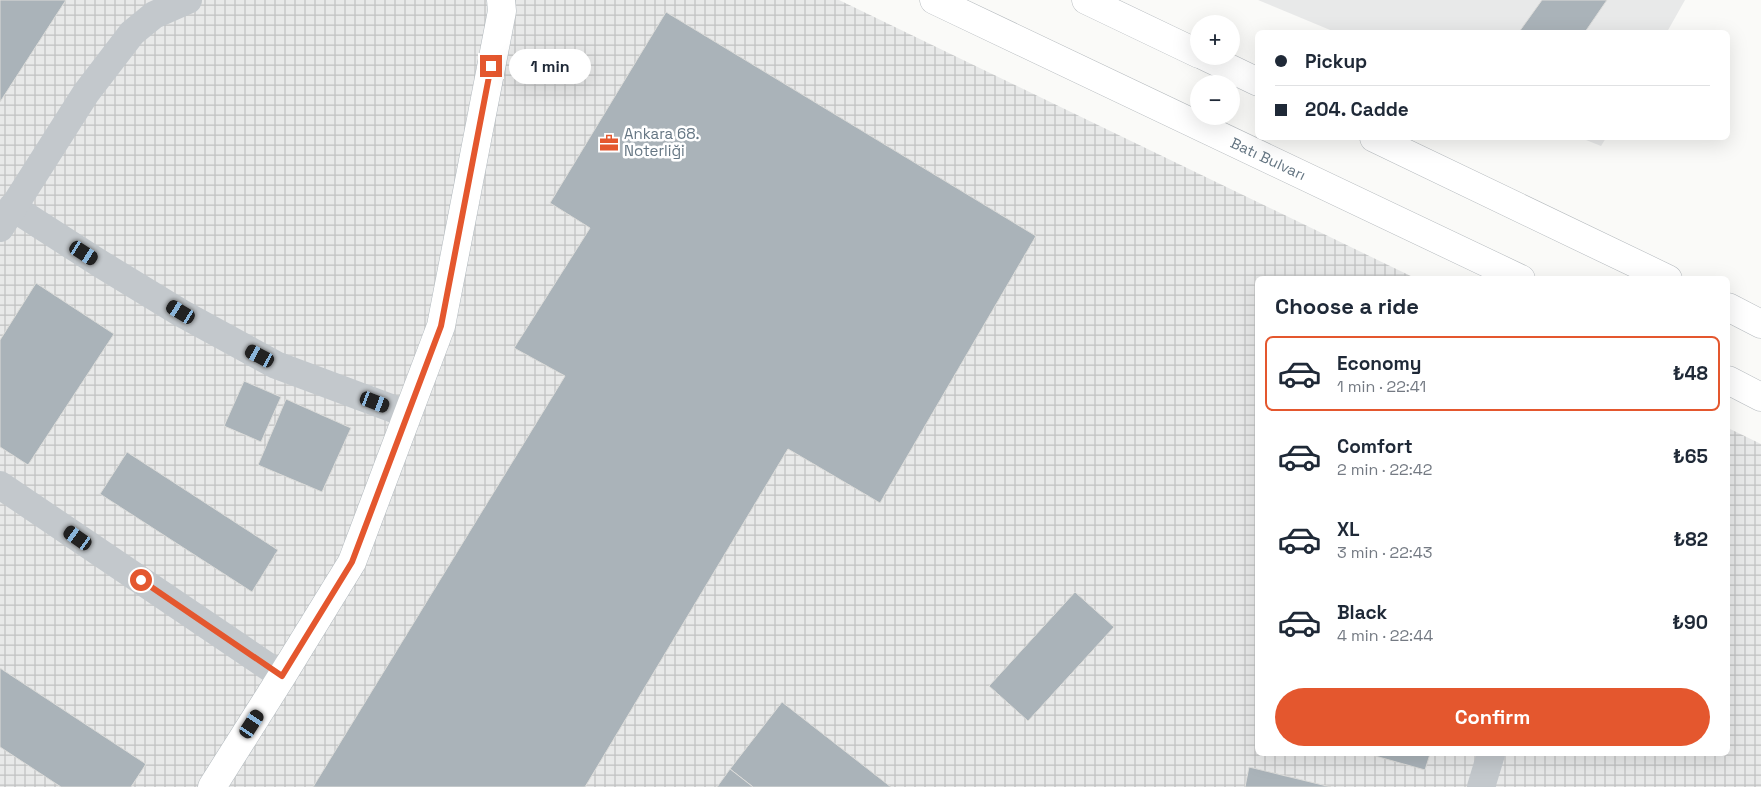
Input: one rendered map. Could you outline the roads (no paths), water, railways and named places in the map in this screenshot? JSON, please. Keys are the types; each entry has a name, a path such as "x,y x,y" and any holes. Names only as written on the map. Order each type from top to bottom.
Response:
{"main road":[{"name":"Batı Bulvarı","path":"934,0 1515,276"},
{"path":"1086,0 1190,50"},
{"path":"212,787 352,562 441,326 503,4"},
{"path":"1223,65 1255,81"},
{"path":"1378,140 1662,276"},
{"path":"1730,309 1761,324"},
{"path":"1730,381 1761,396"}],"street":[{"path":"188,0 154,15 132,33 86,93 6,217 276,365 407,414"},
{"path":"0,485 282,676"},
{"path":"1481,787 1490,756"}],"place":[{"name":"Ankara 68. Noterliği","path":"609,143"}]}
